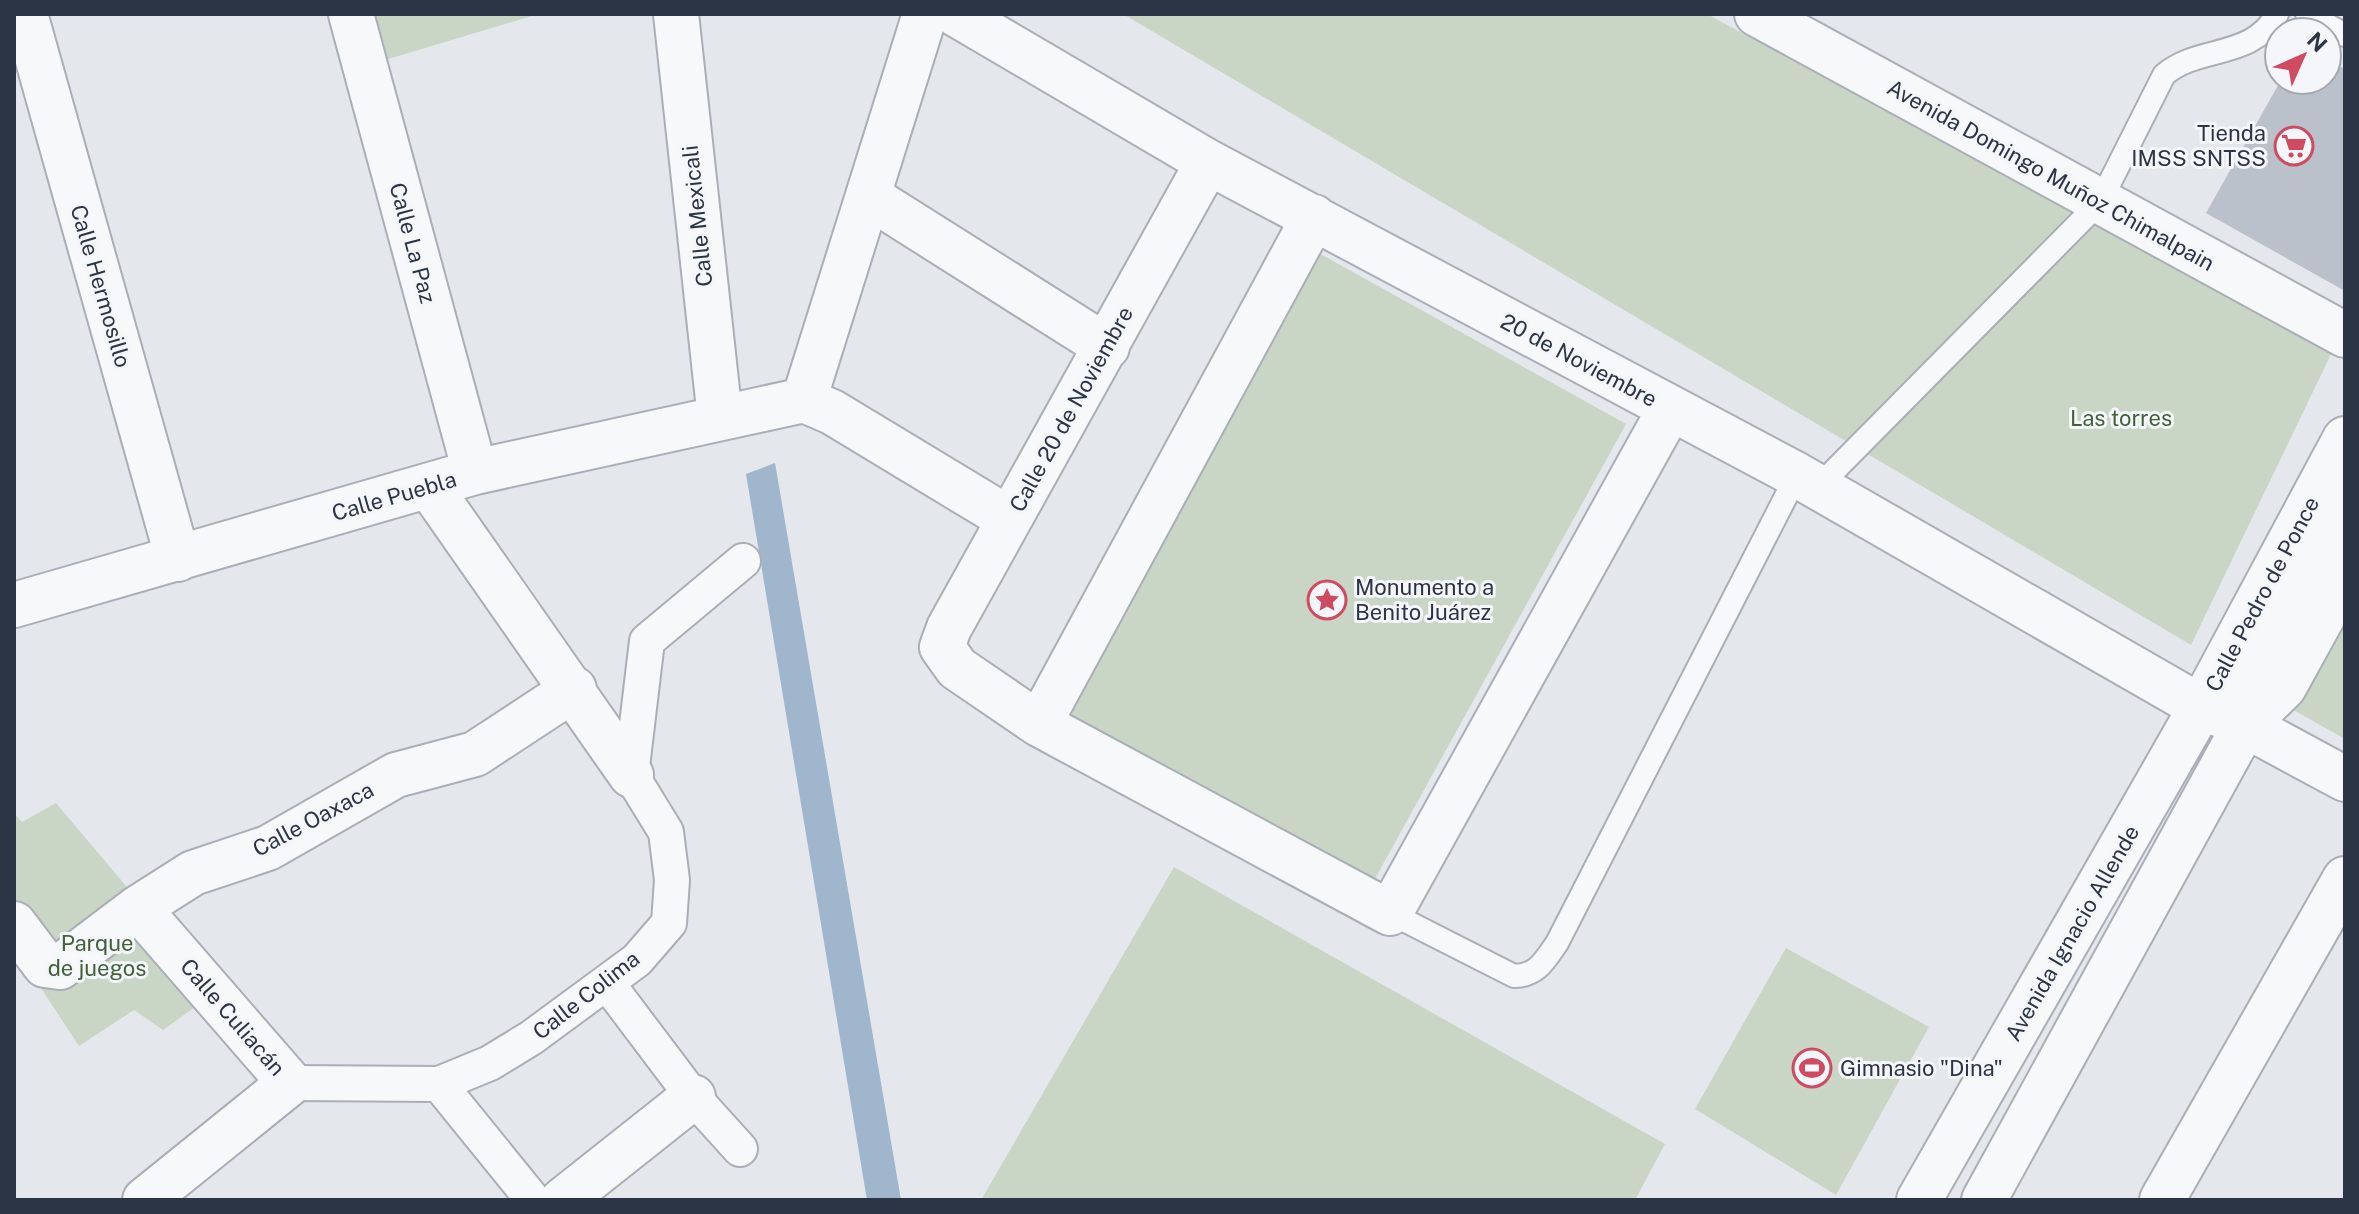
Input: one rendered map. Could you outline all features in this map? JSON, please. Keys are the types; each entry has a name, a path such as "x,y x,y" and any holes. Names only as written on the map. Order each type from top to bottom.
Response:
{"street":[{"name":"Calle Hermosillo","path":"25,14 178,559"},
{"name":"Calle La Paz","path":"351,14 475,472"},
{"name":"Calle Mexicali","path":"676,14 763,410"},
{"path":"925,14 868,196 763,410 832,412 1009,519"},
{"name":"20 de Noviembre","path":"956,14 1208,162 1807,481 2201,707 2245,725 2345,779"},
{"name":"Avenida Domingo Muñoz Chimalpain","path":"1757,14 2345,335"},
{"name":"Calle 20 de Noviembre","path":"1039,724 957,668 942,647 949,628 1208,162"},
{"path":"868,196 1107,347"},
{"path":"1314,217 1039,724 1390,913 1670,409"},
{"name":"Calle Puebla","path":"14,605 475,472 763,410"},
{"name":"Calle Pedro de Ponce","path":"2201,707 2345,439"},
{"path":"429,486 574,689 631,775"},
{"name":"Calle Pedro de Ponce","path":"2245,725 2252,676 2345,509"},
{"path":"631,775 647,641 743,561"},
{"path":"1984,1200 2245,725 2284,687 2345,576"},
{"name":"Calle Oaxaca","path":"14,924 45,965 60,967 138,908 193,873 268,848 396,775 475,754 574,689"},
{"name":"Avenida Ignacio Allende","path":"1919,1200 2201,707"},
{"name":"Calle Colima","path":"439,1084 490,1063 531,1038 637,960 669,923 672,880 666,832 631,775"},
{"path":"2162,1200 2345,879"},
{"name":"Calle Culiacán","path":"138,908 290,1083 439,1084"},
{"path":"607,983 693,1097 740,1149"},
{"path":"145,1200 290,1083"},
{"path":"439,1084 533,1200"},
{"path":"563,1200 693,1097"}],"lane":[{"path":"1390,913 1514,976 1528,976 1542,965 1565,928 1807,481 2100,202 2164,75 2178,62 2245,44 2256,38 2277,14"},
{"path":"2307,14 2345,35"}],"green space":[{"path":"374,14 531,14 532,16 385,60"},
{"name":"Las torres","path":"1123,14 1707,14 2333,350 2191,645"},
{"path":"1315,251 1626,424 1371,886 1060,713"},
{"path":"2345,589 2345,739 2281,703"},
{"name":"Parque de juegos","path":"56,803 137,899 209,997 163,1030 134,1010 79,1046 14,947 14,813 22,822"},
{"path":"1174,867 1665,1144 1635,1200 981,1200"},
{"name":"Gimnasio \"Dina\"","path":"1786,948 1929,1027 1836,1195 1695,1109"}],"water":[{"path":"775,463 901,1200 867,1200 746,474"}],"building":[{"name":"Tienda IMSS SNTSS","path":"2345,69 2345,291 2206,213 2272,96 2343,96"}],"place":[{"name":"Tienda IMSS SNTSS","path":"2294,146"},
{"name":"Monumento a Benito Juárez","path":"1327,600"},
{"name":"Gimnasio \"Dina\"","path":"1812,1068"}]}
